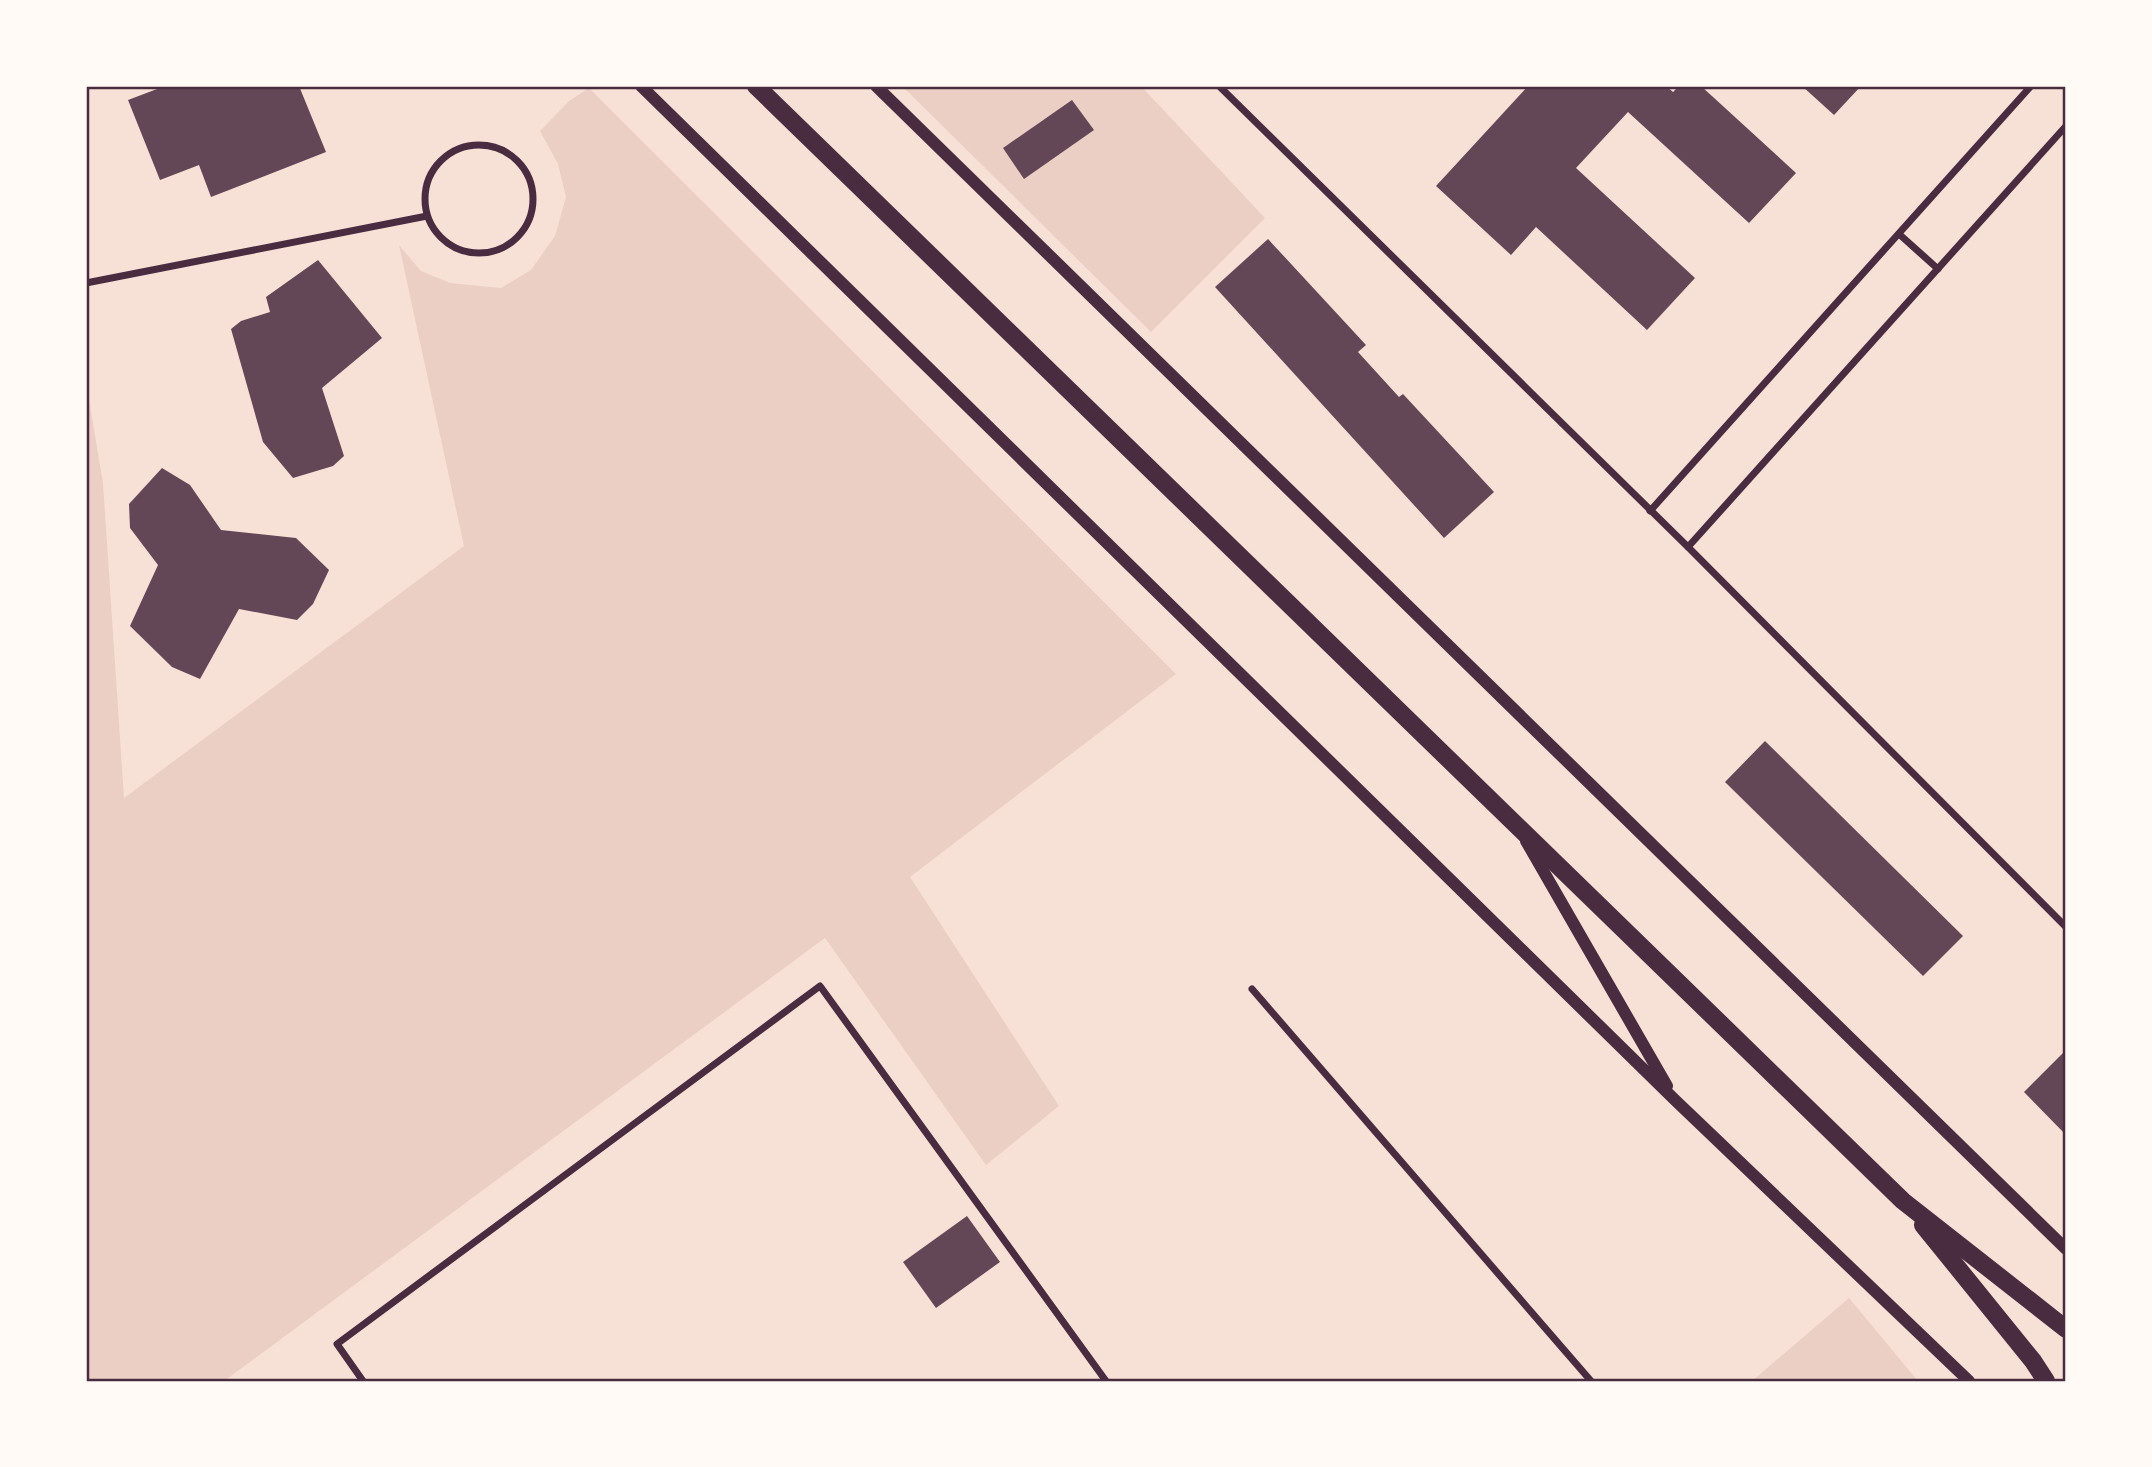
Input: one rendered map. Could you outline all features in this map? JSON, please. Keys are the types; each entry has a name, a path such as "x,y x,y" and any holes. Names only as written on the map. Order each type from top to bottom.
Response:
{"main road":[{"path":"756,86 1903,1201 2066,1329"},
{"path":"1903,1201 2046,1381"}],"street":[{"path":"641,86 1675,1100 1969,1381"},
{"path":"876,86 2066,1249"},
{"path":"1219,86 1688,548 2066,927"},
{"path":"1650,511 2032,86"},
{"path":"1688,548 2066,126"},
{"path":"471,145 490,146 508,153 522,165 531,182 533,201 530,220 519,236 504,247 487,253 468,253 450,246 436,233 427,216 424,197 428,178 438,162 453,150 471,145"},
{"path":"86,283 427,216"},
{"path":"1899,234 1938,268"},
{"path":"1519,829 1675,1100"},
{"path":"363,1381 337,1344 820,986 1106,1381"},
{"path":"1252,989 1591,1381"}],"shaded area":[{"path":"902,86 1141,86 1265,218 1151,332"},
{"path":"589,88 1176,674 910,877 1059,1106 986,1165 825,938 224,1381 86,1381 86,382 103,483 124,798 464,546 399,245 421,271 450,283 501,288 531,270 555,236 566,197 558,164 540,131 569,101"},
{"path":"1849,1298 1918,1381 1752,1381"}],"building":[{"path":"165,86 299,86 326,152 211,197 199,165 160,180 128,100"},
{"path":"1528,86 1666,86 1673,92 1679,86 1701,86 1796,173 1749,223 1628,112 1576,168 1695,278 1647,330 1536,227 1511,255 1436,186"},
{"path":"1802,86 1861,86 1834,115"},
{"path":"1072,100 1094,130 1024,179 1003,148"},
{"path":"1268,239 1366,345 1358,352 1399,397 1403,394 1494,492 1444,538 1215,287"},
{"path":"318,260 382,338 322,388 344,456 333,466 293,478 263,442 231,329 241,321 270,312 266,297"},
{"path":"162,468 190,485 221,530 296,538 329,570 313,604 297,620 239,609 200,679 172,667 130,626 158,565 130,528 129,504"},
{"path":"1765,741 1963,936 1923,976 1725,782"},
{"path":"2066,1050 2066,1135 2024,1092"},
{"path":"967,1216 1000,1262 936,1308 903,1262"}]}
